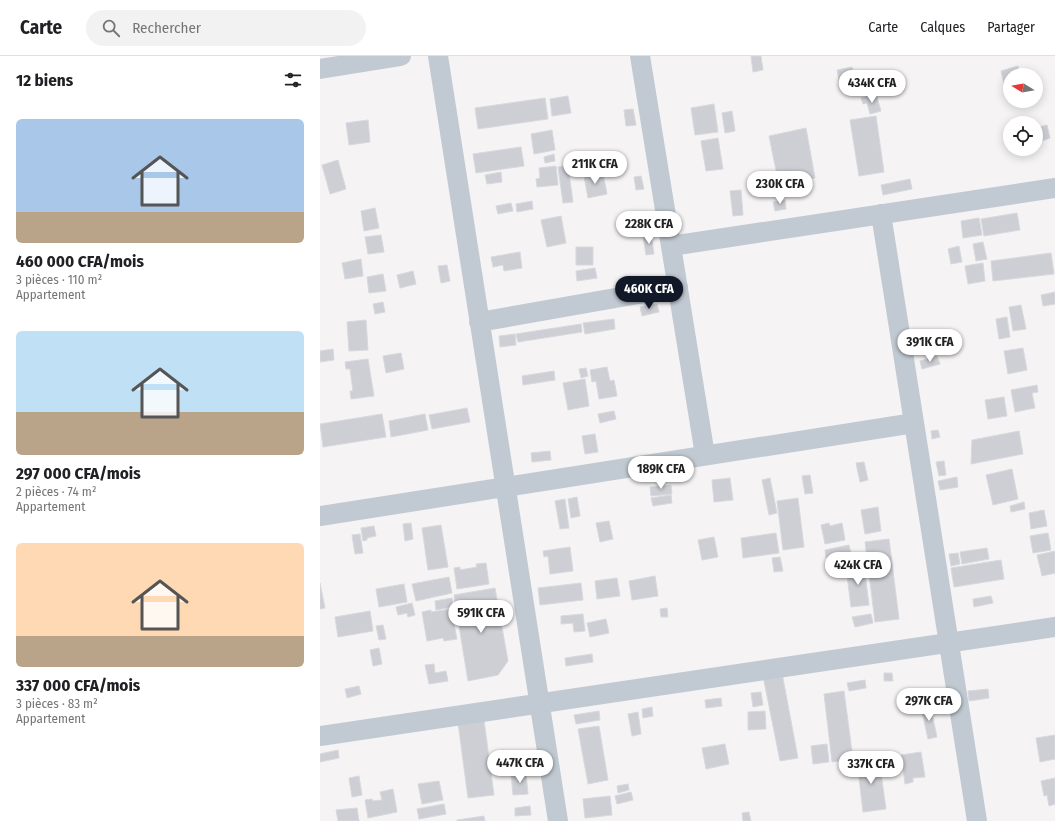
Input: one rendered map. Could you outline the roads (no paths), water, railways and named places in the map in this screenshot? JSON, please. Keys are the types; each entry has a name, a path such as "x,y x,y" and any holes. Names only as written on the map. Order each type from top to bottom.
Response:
{"street":[{"path":"320,69 401,56"},
{"path":"438,56 558,821"},
{"path":"640,56 705,455"},
{"path":"671,246 1055,188"},
{"path":"881,214 977,821"},
{"path":"479,322 678,287"},
{"path":"320,516 914,423"},
{"path":"320,736 1055,627"}]}
